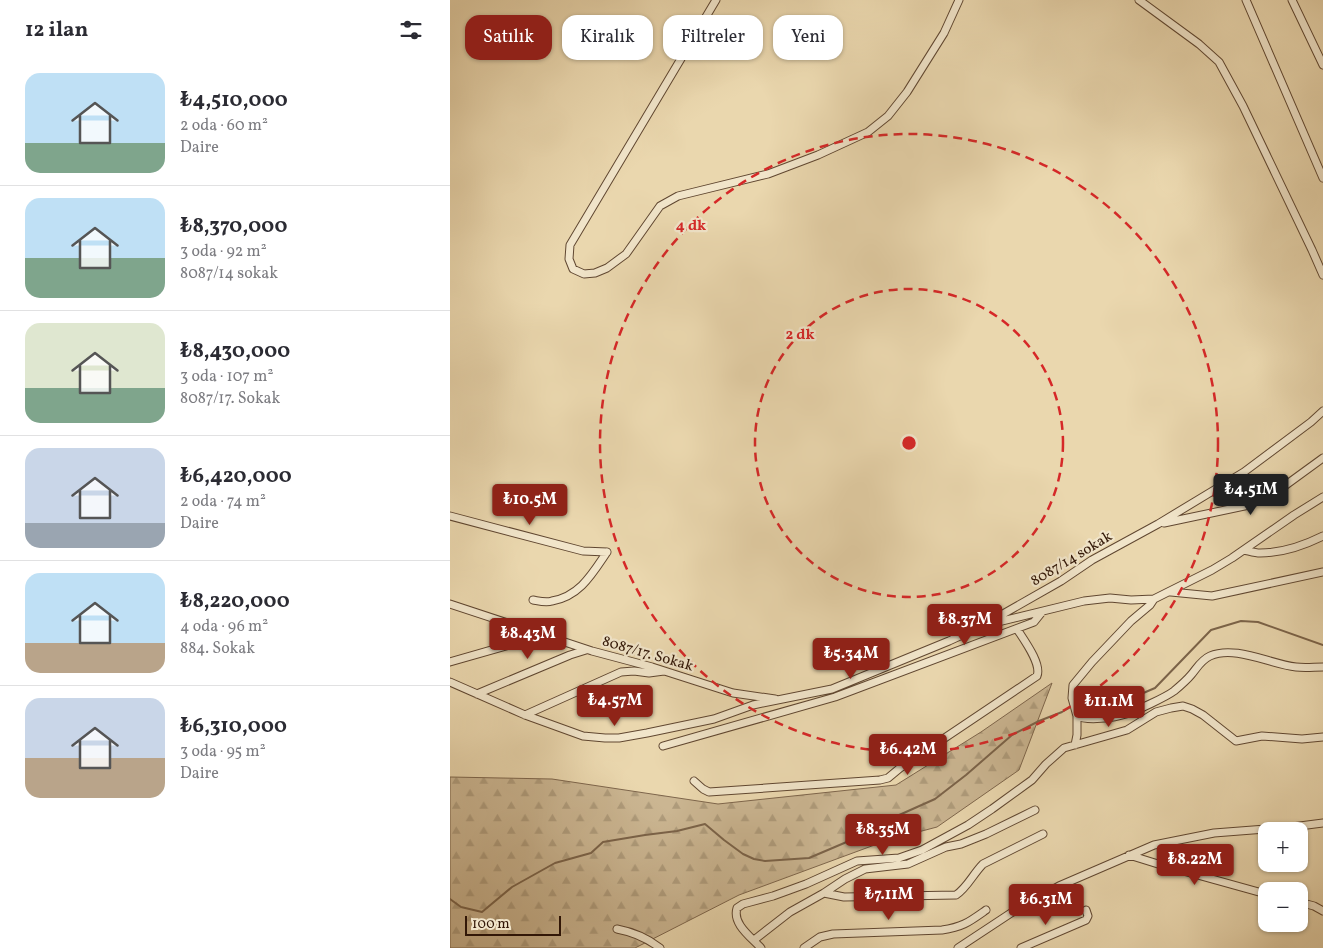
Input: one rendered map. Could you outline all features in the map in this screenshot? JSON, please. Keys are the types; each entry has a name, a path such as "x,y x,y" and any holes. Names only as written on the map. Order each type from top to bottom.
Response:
{"street":[{"path":"716,0 570,245 569,259 573,269 584,274 596,274 607,268 626,254 660,206 678,196 768,174 818,155 868,132 888,116 907,92 944,33 959,0"},
{"path":"1138,0 1199,44 1219,62 1243,106 1323,275"},
{"path":"1246,0 1323,178"},
{"path":"1292,0 1323,65"},
{"path":"1158,524 1244,472 1323,411"},
{"path":"1158,524 1249,505 1279,490 1323,458"},
{"path":"982,626 1084,601 1110,598 1131,600 1154,599 1212,570 1323,497"},
{"path":"450,516 583,551 607,552 586,582 571,594 551,602 533,600"},
{"name":"8087/14 sokak","path":"450,682 525,715 583,736 619,738 714,719 753,705 832,689 949,641 982,626 1061,581 1092,560 1158,524"},
{"path":"1244,550 1259,553 1281,551 1314,541 1323,536"},
{"path":"1169,592 1212,596 1323,572"},
{"path":"1075,745 1077,735 1072,685 1154,599"},
{"name":"8087/17. Sokak","path":"450,604 586,649 733,693 783,700"},
{"path":"663,746 835,697 1018,629 1034,622 1042,612"},
{"path":"694,781 703,790 709,792 888,778 1037,676 1039,672 1037,662 1018,629"},
{"path":"450,662 544,635"},
{"path":"477,694 586,649"},
{"path":"1076,716 1082,718 1102,718 1125,714 1143,707 1173,692 1190,677 1199,664 1214,654 1232,652 1297,668 1323,666"},
{"path":"525,715 621,672 649,673 664,671"},
{"path":"761,948 735,918 737,908 743,904 806,884 857,861 899,858 922,850 968,825 1032,780 1064,748 1127,730 1156,712 1182,706 1192,708 1236,741 1262,736 1323,737"},
{"path":"754,940 790,912 865,869 908,864 946,847 961,844 986,834 1035,810"},
{"path":"958,948 1011,913 1059,886 1154,845 1214,833 1323,823"},
{"path":"824,893 844,897 956,895 960,893 982,864 1044,834"},
{"path":"1129,855 1258,892"},
{"path":"1308,904 1323,911"},
{"path":"804,948 820,937 833,934 956,928 964,925 986,910"},
{"path":"1021,948 1086,920 1088,916 1086,910"},
{"path":"617,929 633,932 653,942 660,948"}],"green space":[{"path":"1052,683 1019,770 937,827 888,840 739,895 635,948 450,948 450,777 552,779 718,804 896,785 981,732"}],"waterway":[{"path":"1085,702 1122,703 1155,688 1211,630 1241,621 1258,622 1323,645"},
{"path":"450,899 461,907 482,912 512,887 555,863 591,853 603,842 677,831 705,824 743,854 754,859 765,861 809,858 856,838 888,820 935,799 1012,735 1069,708"}]}
